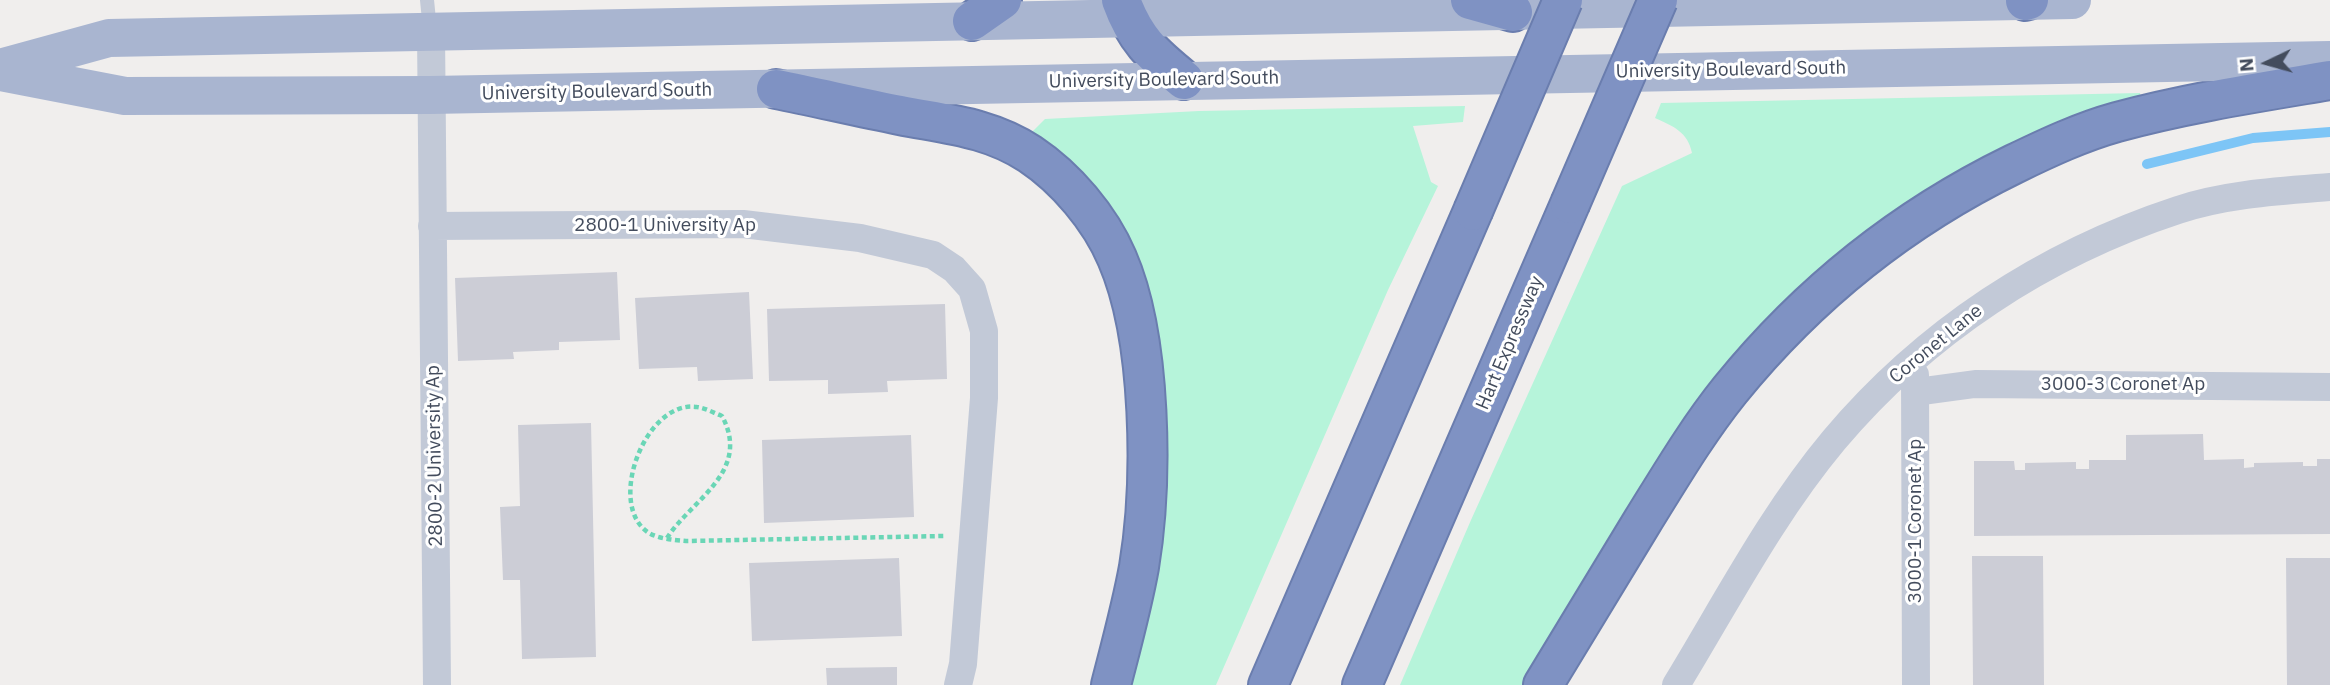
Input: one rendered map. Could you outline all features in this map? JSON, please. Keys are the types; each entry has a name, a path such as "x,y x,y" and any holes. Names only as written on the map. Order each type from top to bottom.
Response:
{"highway":[{"path":"1470,0 1513,12"},
{"path":"1268,685 1563,0"},
{"name":"Hart Expressway","path":"1362,685 1658,0"},
{"path":"1124,10 1149,51 1184,80"},
{"path":"1543,685 1682,457 1729,391 1774,339 1825,289 1896,232 1980,180 2049,147 2115,122 2184,105 2330,80"},
{"path":"776,89 980,129 1030,154 1067,185 1093,217 1117,258 1131,301 1140,350 1146,415 1146,493 1139,566 1111,685"}],"main road":[{"name":"University Boulevard South","path":"0,70 109,38 429,16 1124,10 1513,12 2072,0"},
{"name":"University Boulevard South","path":"0,70 125,96 776,89 2330,60"}],"street":[{"path":"429,16 432,226"},
{"name":"Coronet Lane","path":"1676,685 1781,512 1833,441 1875,396 1961,319 2058,260 2111,236 2180,210 2286,190 2330,187"},
{"name":"2800-1 University Ap","path":"432,226 743,224 860,238 933,255 954,270 972,289 984,331 984,398 963,664 958,685"},
{"name":"2800-2 University Ap","path":"432,226 437,685"},
{"name":"3000-1 Coronet Ap","path":"1915,358 1916,685"},
{"name":"3000-3 Coronet Ap","path":"1916,392 1975,384 2330,387"}],"path":[{"path":"667,538 681,519 699,504 717,482 728,460 731,440 722,416 695,406 677,410 649,432 634,462 630,482 632,503 638,521 650,534 667,538 686,541 973,536"}],"green space":[{"path":"2140,93 2141,99 1855,247 1529,685 1400,685 1471,520 1622,186 1692,153 1683,135 1674,127 1655,118 1661,103"},
{"path":"1465,106 1463,122 1413,126 1431,182 1438,186 1388,290 1216,685 1124,685 1153,349 1029,135 1045,119 1199,111"}],"building":[{"path":"617,272 620,340 559,342 559,350 513,352 514,359 458,361 455,278"},
{"path":"749,292 753,379 698,381 697,367 639,369 635,298"},
{"path":"945,304 947,379 887,381 888,392 828,394 828,380 769,381 767,309"},
{"path":"591,423 596,657 522,659 520,580 503,580 500,507 520,506 518,425"},
{"path":"2203,434 2204,460 2244,459 2244,468 2254,467 2254,463 2303,462 2303,466 2317,466 2317,459 2330,459 2330,534 1974,536 1974,461 2014,461 2015,470 2025,470 2025,463 2076,462 2076,469 2089,469 2089,460 2126,460 2126,435"},
{"path":"911,435 914,517 764,523 762,440"},
{"path":"1972,556 2043,556 2044,685 1973,685"},
{"path":"899,558 902,636 752,641 749,563"},
{"path":"2286,558 2330,558 2330,685 2287,685"},
{"path":"897,667 897,685 827,685 826,668"}],"waterway":[{"path":"2147,164 2253,138 2330,132"}]}
